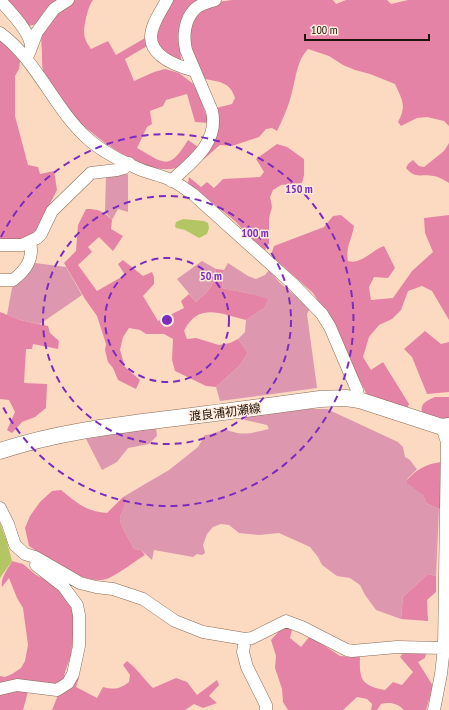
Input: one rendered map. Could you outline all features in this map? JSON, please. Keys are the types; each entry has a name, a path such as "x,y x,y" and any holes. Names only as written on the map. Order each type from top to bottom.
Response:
{"main road":[{"name":"渡良浦初瀬線","path":"0,451 74,432 139,422 320,399 346,398 359,400 445,427"}],"street":[{"path":"0,0 29,37 28,53"},
{"path":"28,53 37,32 50,14 54,9 68,0"},
{"path":"167,0 152,30 151,38 153,46 155,50 170,62 180,67 195,71"},
{"path":"171,180 192,162 207,145 214,128 212,111 186,50 184,41 185,31 190,16 203,4 215,0"},
{"path":"0,33 28,53 57,103 77,128 95,145 135,167 171,180 194,195 293,284 322,314 330,327 357,390 359,400"},
{"path":"0,245 16,246 30,242 37,238 41,234 52,211 91,173 117,170 124,168 129,163"},
{"path":"0,280 13,280 24,269 32,254 30,242"},
{"path":"434,710 444,648 447,442 445,427"},
{"path":"0,508 16,545 32,562 63,586 77,605 79,616 79,646 73,674 68,683 57,690 17,685 0,689"},
{"path":"25,554 35,557 80,583 113,590 143,599 175,621 203,632 245,639 252,638 286,621 352,651 397,647 444,648"},
{"path":"245,639 243,652 247,667 266,705 266,710"}],"shaded area":[{"path":"6,0 58,0 45,10 37,24 28,26"},
{"path":"75,0 93,0 87,13 84,30 85,39 91,49 108,41 116,55 145,38 147,46 125,59 134,81 165,69 179,73 196,86 209,123 195,122 187,94 166,100 163,106 150,111 152,124 147,127 137,148 160,161 166,162 176,157 188,140 198,147 187,161 179,167 165,169 148,166 112,148 80,122 67,109 54,92 43,71 41,42 42,34 46,27"},
{"path":"172,0 198,0 185,17 180,27 178,40 181,62 159,48 158,34 160,23"},
{"path":"232,0 333,0 336,4 346,0 387,0 391,4 408,0 449,0 449,126 444,121 427,117 417,118 401,126 398,122 403,107 400,94 395,84 355,70 343,65 329,56 308,49 304,53 299,63 289,102 277,131 272,128 266,129 259,137 232,146 220,145 204,159 201,156 217,128 218,122 216,108 232,104 235,98 230,89 224,84 205,79 192,53 189,29 192,19 199,13 218,2"},
{"path":"0,39 20,61 19,69 15,76 15,116 28,165 38,167 40,174 54,171 57,190 45,213 42,224 30,238 22,240 0,240"},
{"path":"449,143 449,183 434,176 413,174 406,168 413,160 419,166 424,167 444,151"},
{"path":"277,144 287,147 304,159 304,175 302,183 281,185 273,190 270,197 272,207 269,218 269,243 264,252 235,221 188,183 189,177 201,187 207,182 214,188 223,179 260,177 264,172 256,159"},
{"path":"128,174 128,212 118,209 112,220 105,212 106,176"},
{"path":"86,209 98,210 106,214 112,220 111,229 123,236 113,251 99,237 88,247 92,252 78,265 97,291 125,275 118,264 123,260 143,276 152,272 154,284 143,296 158,321 184,308 181,301 189,294 196,302 201,298 212,284 216,269 224,270 222,288 268,299 263,309 246,320 219,313 203,313 196,316 184,331 187,339 196,338 219,345 230,343 238,339 248,353 239,366 216,387 206,386 175,371 172,360 173,339 164,334 146,334 140,330 129,328 123,337 120,350 125,367 140,380 136,389 118,380 113,368 108,362 105,350 106,344 97,316 85,299 64,263 76,251 78,225"},
{"path":"341,215 354,226 348,248 348,261 353,262 362,259 384,246 395,268 388,278 374,277 369,287 371,300 393,298 412,271 433,252 425,233 424,218 449,215 449,320 432,291 422,286 408,291 401,310 392,319 379,325 369,337 363,357 371,370 383,362 409,404 407,409 367,395 327,314 313,293 275,259 272,252 274,246 324,227 333,216"},
{"path":"183,219 204,221 208,223 209,228 207,234 199,238 185,230 176,228 176,222"},
{"path":"202,261 216,269 214,280 210,288 196,302 177,279"},
{"path":"35,263 66,267 82,295 40,324 20,320 7,315 12,288"},
{"path":"228,263 248,276 256,279 265,275 269,270 280,283 310,308 307,314 317,388 220,401 216,387 239,366 248,353 238,339 245,332 246,320 263,309 252,294 222,288 224,270"},
{"path":"0,312 20,320 48,326 50,333 59,341 58,349 33,344 32,349 26,349 24,383 47,384 46,408 35,417 22,422 12,433 7,430 15,412 9,400 0,399"},
{"path":"425,331 441,344 449,342 449,392 427,394 412,357 404,349"},
{"path":"435,397 449,397 449,420 424,417 422,413 423,404"},
{"path":"308,409 327,409 398,442 403,447 405,457 417,469 407,479 423,495 426,503 439,509 436,576 428,574 403,597 401,619 376,610 360,585 350,578 337,576 322,565 310,547 279,533 259,535 239,533 229,525 221,524 213,527 207,534 203,545 205,553 202,555 197,554 193,557 154,550 152,560 141,550 134,549 123,529 120,518 126,500 123,497 169,470 198,447 205,435 224,430 245,434 269,429 267,425 245,420 239,415"},
{"path":"156,427 157,436 149,444 128,448 117,462 102,470 86,439"},
{"path":"441,462 442,505 439,509 426,503 423,495 407,483 407,480 422,468"},
{"path":"61,490 82,506 99,512 107,513 123,497 126,499 120,518 121,524 134,549 141,550 145,555 113,576 100,580 90,579 68,570 29,546 25,528 30,516 40,502 52,491"},
{"path":"0,523 12,561 0,578"},
{"path":"12,561 23,564 36,575 52,583 61,591 72,607 75,618 71,655 64,675 79,678 76,687 97,698 103,687 114,689 123,686 129,682 130,675 123,665 127,661 153,688 176,678 187,682 197,695 217,680 219,685 209,696 217,703 203,708 194,704 185,710 52,710 60,690 31,681 23,710 0,710 0,676 5,677 21,668 25,661 28,645 23,608 17,598 9,578 2,587 3,577"},
{"path":"428,574 436,576 436,592 427,600 428,621 401,619 403,597"},
{"path":"283,627 289,627 292,630 290,638 301,647 310,636 340,656 360,657 360,671 364,681 371,686 385,690 393,682 402,685 413,672 400,657 404,652 426,654 425,658 418,662 433,686 426,710 404,710 396,704 387,703 381,704 377,710 371,710 372,704 367,699 357,697 343,710 288,710 283,702 282,689 275,668 276,656 271,640"}]}
